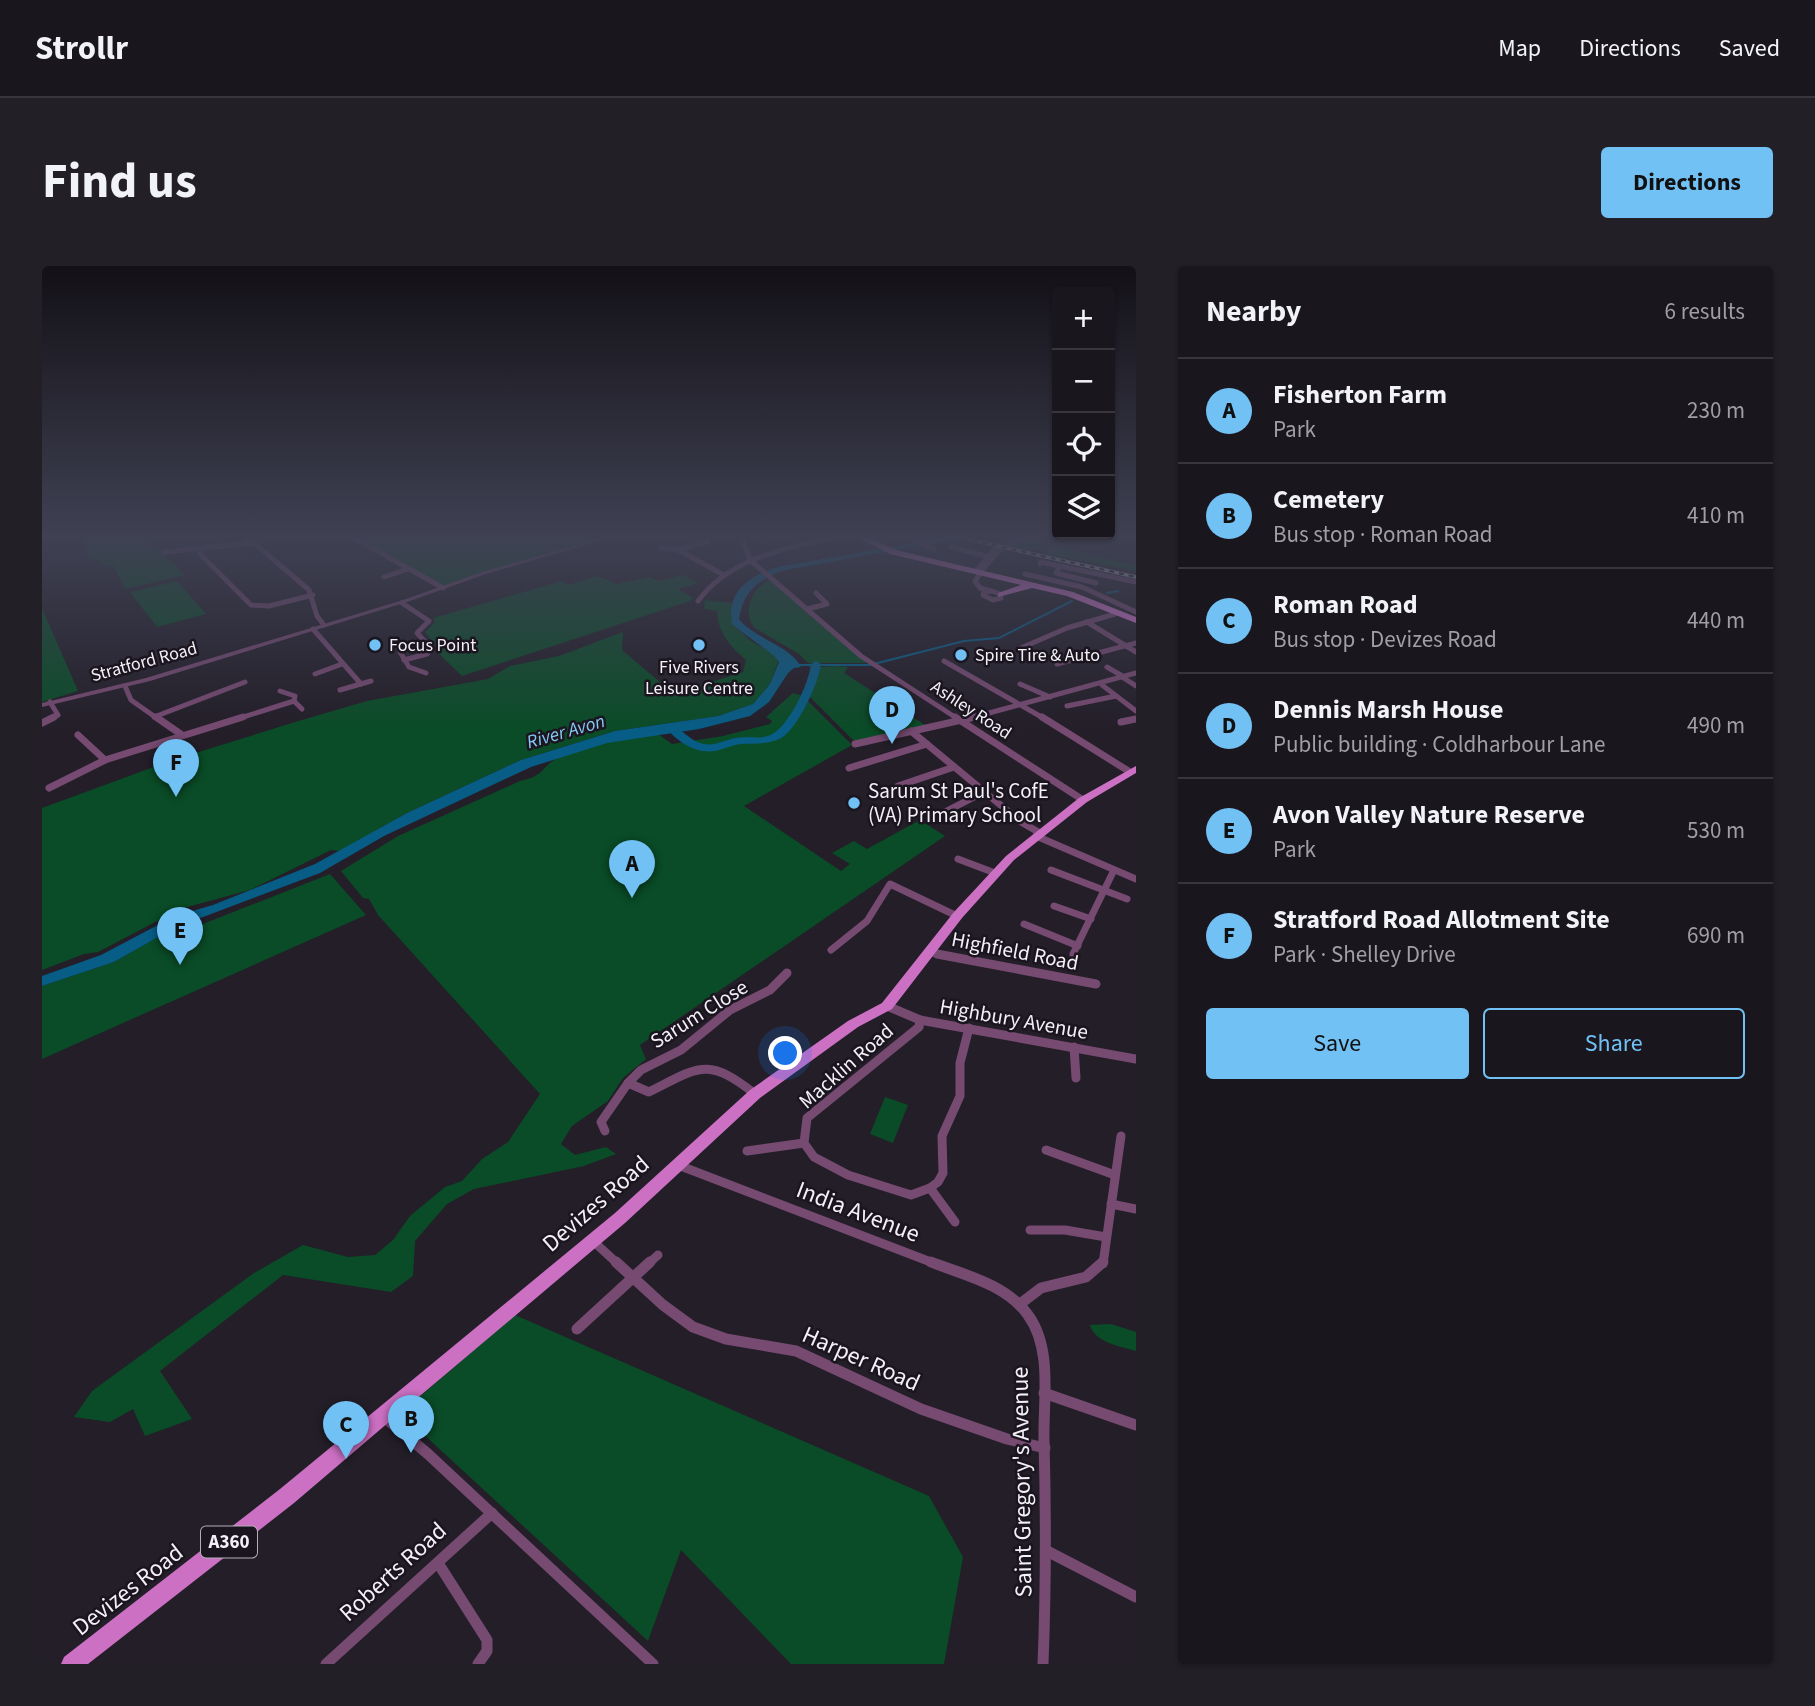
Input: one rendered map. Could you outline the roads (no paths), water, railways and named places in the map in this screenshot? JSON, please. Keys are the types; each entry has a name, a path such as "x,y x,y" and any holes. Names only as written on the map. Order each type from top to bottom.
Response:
{"highway":[{"path":"1092,601 1136,616"},
{"path":"1099,601 1136,616"}],"main road":[{"name":"Devizes Road","path":"71,1664 228,1543 593,1241 755,1094 843,1030 887,1006 957,916 995,873 1083,800 1133,771"}],"street":[{"path":"247,601 251,605 269,606 288,601"},
{"path":"314,601 315,615 324,625"},
{"name":"Stratford Road","path":"46,704 125,687 407,601"},
{"name":"Ashley Road","path":"798,601 869,662 1083,800"},
{"path":"807,609 827,604 824,601"},
{"path":"1111,601 1136,616"},
{"path":"402,603 429,621 428,625 416,634 432,649 427,654 404,660"},
{"path":"1021,648 1115,614"},
{"path":"1087,622 1136,652"},
{"path":"313,629 361,684"},
{"path":"1057,664 1136,643"},
{"path":"400,652 412,669 426,673"},
{"path":"944,661 1133,771"},
{"path":"315,674 342,664"},
{"path":"1107,667 1136,686"},
{"path":"855,744 963,722 1102,685 1136,673"},
{"path":"340,690 371,681"},
{"path":"154,717 237,687 244,682"},
{"path":"1020,684 1050,697"},
{"path":"1102,685 1135,709"},
{"path":"125,687 131,700 181,735"},
{"path":"280,691 295,696 294,701 302,709"},
{"path":"1068,706 1116,696"},
{"path":"49,788 105,760 294,701"},
{"path":"42,723 58,715 46,704"},
{"path":"1121,722 1136,719"},
{"path":"911,731 1038,835 1136,879"},
{"path":"78,735 105,760"},
{"path":"849,768 927,744"},
{"path":"898,786 954,767"},
{"path":"937,816 984,792"},
{"path":"958,859 995,873"},
{"path":"1051,870 1127,899"},
{"path":"1073,954 1114,870"},
{"path":"831,950 867,921 890,884 957,916"},
{"path":"1054,906 1091,919"},
{"path":"1024,924 1078,946"},
{"name":"Highfield Road","path":"928,952 1096,984"},
{"name":"Sarum Close","path":"605,1131 601,1122 613,1111 619,1093 641,1070 681,1050 730,1010 770,990 787,973"},
{"name":"Highbury Avenue","path":"887,1006 920,1020 1136,1059"},
{"name":"Macklin Road","path":"920,1020 919,1027 807,1118 804,1143 814,1157 848,1175 911,1195 930,1188"},
{"path":"955,1222 930,1188 938,1182 943,1172 942,1136 960,1096 961,1055 969,1028"},
{"path":"1073,1047 1076,1078"},
{"name":"Sarum Close","path":"628,1083 649,1092 705,1065 728,1071 755,1094"},
{"path":"1020,1304 1042,1287 1077,1280 1097,1272 1103,1265 1121,1136"},
{"name":"Macklin Road","path":"747,1151 804,1143"},
{"path":"1046,1150 1115,1175"},
{"name":"India Avenue","path":"678,1165 991,1285 1020,1304"},
{"path":"1111,1204 1136,1209"},
{"path":"1030,1230 1065,1230 1106,1237"},
{"name":"Harper Road","path":"593,1241 679,1318 708,1334 796,1351 921,1409 1007,1439 1045,1448"},
{"path":"577,1329 658,1255"},
{"name":"Saint Gregory's Avenue","path":"1020,1304 1037,1330 1044,1393 1047,1551 1043,1664"},
{"path":"1044,1393 1136,1425"},
{"path":"383,1416 492,1513 653,1664"},
{"name":"Roberts Road","path":"326,1664 492,1513"},
{"path":"1047,1551 1136,1597"},
{"path":"438,1563 487,1640 487,1651 478,1664"}],"water":[{"path":"733,601 744,601 739,619 754,632 789,653 801,667 788,673 769,702 750,716 699,729 607,743 531,767 384,836 320,873 174,928 114,962 42,986 42,976 101,955 175,916 213,905 315,864 407,813 521,760 615,731 718,716 753,704 770,684 779,662 732,624"}],"waterway":[{"path":"799,665 870,665 964,641 999,638 1072,601"},
{"path":"672,729 688,742 705,748 774,737 792,721 815,675 816,664"}],"place":[{"name":"Focus Point","path":"375,645"},
{"name":"Five Rivers Leisure Centre","path":"699,645"},
{"name":"Spire Tire & Auto","path":"961,655"},
{"name":"Dennis Marsh House","path":"892,744"},
{"name":"Stratford Road Allotment Site","path":"176,797"},
{"name":"Sarum St Paul's CofE (VA) Primary School","path":"854,803"},
{"name":"Fisherton Farm","path":"632,898"},
{"name":"Avon Valley Nature Reserve","path":"180,965"},
{"name":"Cemetery","path":"411,1453"},
{"name":"Roman Road","path":"346,1459"}],"water label":[{"name":"River Avon","path":"566,732"}]}
